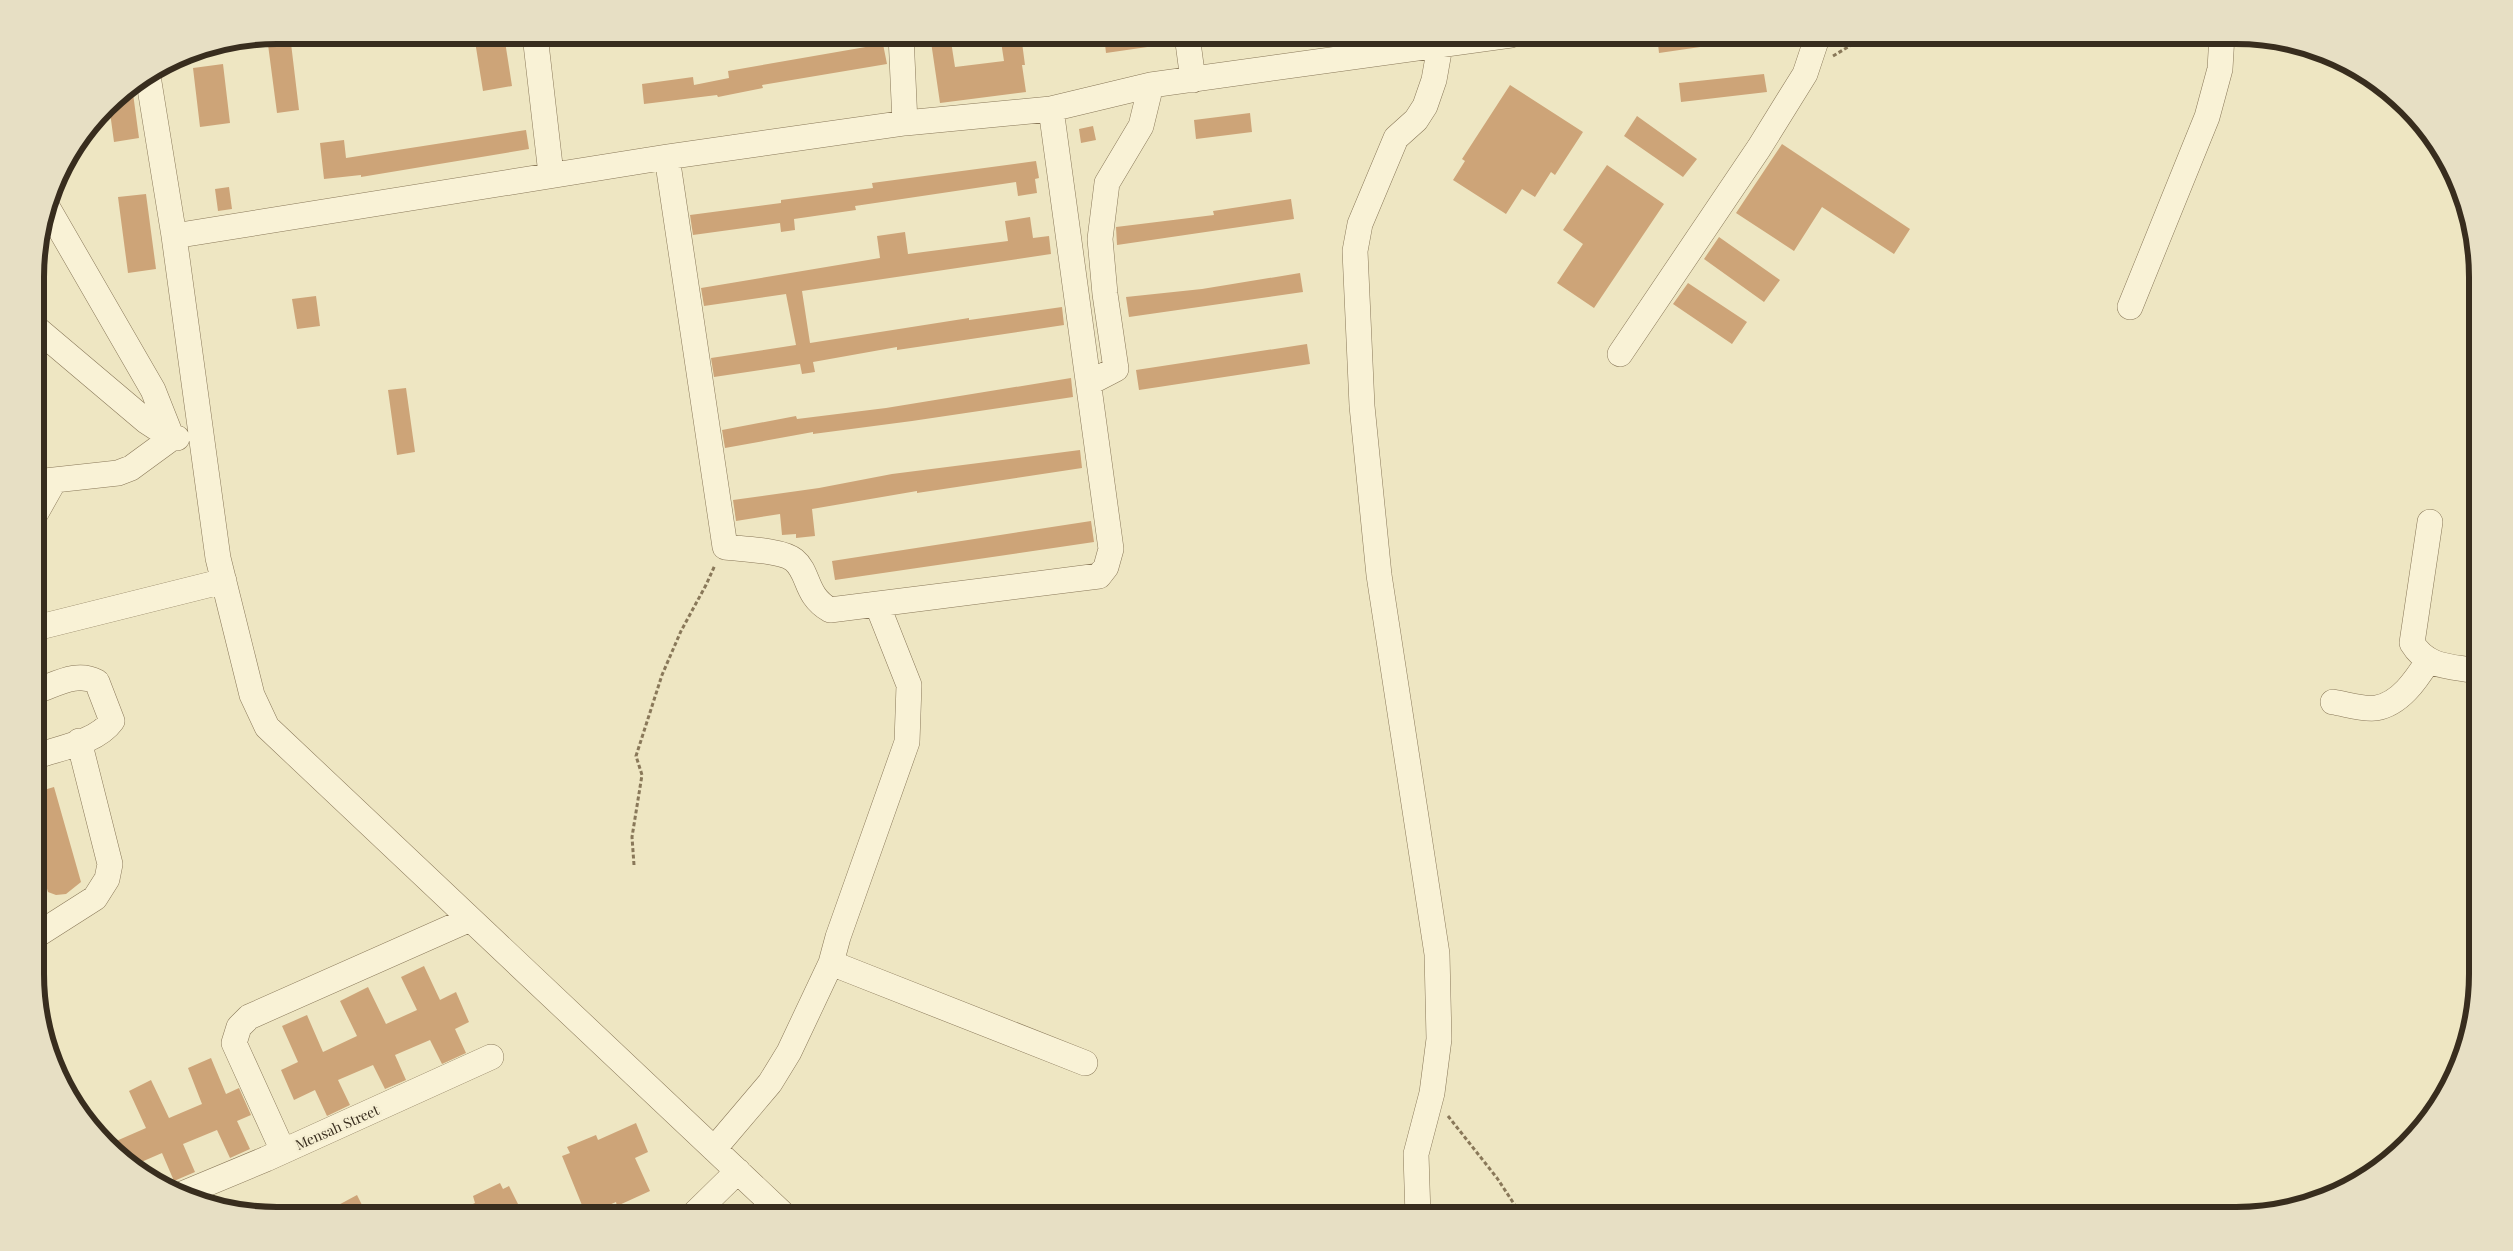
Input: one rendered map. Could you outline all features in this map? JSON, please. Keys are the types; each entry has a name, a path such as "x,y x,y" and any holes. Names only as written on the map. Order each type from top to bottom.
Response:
{"street":[{"path":"536,44 551,174"},
{"path":"901,44 905,123"},
{"path":"1188,44 1193,80"},
{"path":"174,236 551,174 905,123 1051,109 1151,85 1452,44"},
{"path":"1620,354 1758,148 1805,74 1815,44"},
{"path":"2130,308 2207,117 2220,69 2221,44"},
{"path":"1418,1207 1416,1154 1432,1093 1440,1039 1437,954 1380,575 1362,406 1355,251 1360,224 1396,138 1416,120 1425,106 1434,80 1440,46"},
{"path":"149,82 174,236 199,434 218,558 252,695 267,727 776,1207"},
{"path":"1089,383 1116,369 1105,294 1100,239 1107,183 1141,126 1151,85"},
{"path":"667,157 725,547 786,555 796,561 818,603 830,610 1099,576 1106,567 1112,549 1051,109"},
{"path":"52,215 153,390 172,438"},
{"path":"44,335 146,421 172,438"},
{"path":"45,481 118,473 131,468 172,438 199,434"},
{"path":"2430,522 2412,643 2419,654 2428,662 2469,670"},
{"path":"44,626 224,581"},
{"path":"714,1149 770,1084 789,1052 832,963 838,937 907,742 909,685 877,604"},
{"path":"2333,702 2375,708 2388,704 2400,696 2416,680 2428,662"},
{"path":"44,687 78,676 87,677 97,682 112,721 107,729 44,754"},
{"path":"44,931 95,898 106,879 110,864 79,741"},
{"path":"283,1151 234,1043 239,1027 249,1017 470,919"},
{"path":"832,963 1085,1063"},
{"name":"Mensah Street","path":"189,1191 491,1058"},
{"path":"701,1207 738,1171"}],"path":[{"path":"634,865 632,837 642,775 636,756 645,724 662,675 681,631 706,585 716,560 725,547"},
{"path":"1432,1093 1497,1178 1516,1207"}],"building":[{"path":"268,44 291,44 299,110 277,113"},
{"path":"475,44 505,44 512,86 483,91"},
{"path":"883,44 887,64 762,85 763,88 718,97 717,95 644,104 642,84 693,77 694,85 729,78 728,71"},
{"path":"931,44 951,44 955,67 1004,61 1001,44 1022,44 1025,65 1022,65 1026,92 940,103"},
{"path":"1105,44 1168,44 1106,53"},
{"path":"1658,44 1721,44 1659,53"},
{"path":"223,64 230,123 200,127 193,68"},
{"path":"1764,74 1767,92 1681,102 1679,83"},
{"path":"1510,85 1583,132 1555,175 1551,172 1535,197 1522,189 1506,214 1453,180 1465,161 1462,159"},
{"path":"133,93 139,138 114,142 110,114"},
{"path":"1250,113 1252,132 1196,139 1194,120"},
{"path":"1637,116 1697,159 1683,177 1624,136"},
{"path":"1093,126 1096,140 1081,143 1079,129"},
{"path":"526,130 529,149 361,177 361,175 324,179 320,143 344,140 346,158"},
{"path":"1782,144 1910,229 1894,254 1822,207 1794,251 1736,213"},
{"path":"1036,161 1039,178 1035,179 1037,193 1018,196 1016,182 855,206 856,210 794,219 795,230 781,232 780,223 693,235 690,215 781,203 781,200 873,188 872,183"},
{"path":"1607,165 1664,204 1594,308 1557,283 1583,244 1563,230"},
{"path":"229,187 232,209 218,211 215,189"},
{"path":"146,194 156,269 128,273 118,197"},
{"path":"1291,199 1294,219 1117,245 1116,227 1214,215 1213,211"},
{"path":"1030,217 1033,238 1049,236 1051,254 802,291 810,343 969,318 969,320 1062,307 1064,325 897,350 897,347 813,362 815,372 802,374 800,364 714,377 711,358 796,345 786,294 704,306 701,288 880,258 877,236 905,232 908,254 1008,241 1005,221"},
{"path":"1719,237 1780,280 1764,302 1704,259"},
{"path":"1300,273 1303,292 1129,317 1126,297 1202,289"},
{"path":"1688,283 1747,322 1732,344 1673,304"},
{"path":"316,296 320,326 297,329 292,299"},
{"path":"1307,344 1310,364 1139,390 1136,370"},
{"path":"1071,378 1073,397 912,421 813,434 813,432 725,448 722,430 796,416 797,419 886,408"},
{"path":"406,388 415,452 397,455 388,390"},
{"path":"1080,450 1082,468 917,493 917,491 812,509 815,536 796,538 796,534 782,535 780,514 736,521 733,500 819,488 892,474"},
{"path":"1091,521 1094,542 835,580 832,561"},
{"path":"54,787 81,882 66,894 56,895 48,892 44,882 44,790"},
{"path":"424,966 440,1000 456,992 469,1022 455,1029 466,1053 442,1064 430,1040 395,1055 406,1080 385,1089 373,1065 338,1080 350,1105 327,1116 315,1090 294,1100 281,1070 298,1062 282,1026 307,1015 323,1052 357,1036 340,1001 368,987 386,1024 417,1010 401,977"},
{"path":"211,1058 226,1094 239,1088 251,1115 237,1121 250,1149 230,1158 217,1130 183,1144 195,1172 174,1181 162,1153 140,1163 115,1142 146,1128 129,1091 151,1080 169,1118 202,1104 188,1068"},
{"path":"636,1123 648,1152 635,1158 650,1191 617,1206 616,1202 604,1207 583,1207 562,1156 570,1153 567,1147 596,1135 598,1140"},
{"path":"500,1183 503,1189 509,1186 519,1206 467,1207 475,1203 473,1196"},
{"path":"357,1195 363,1207 335,1207"}]}
